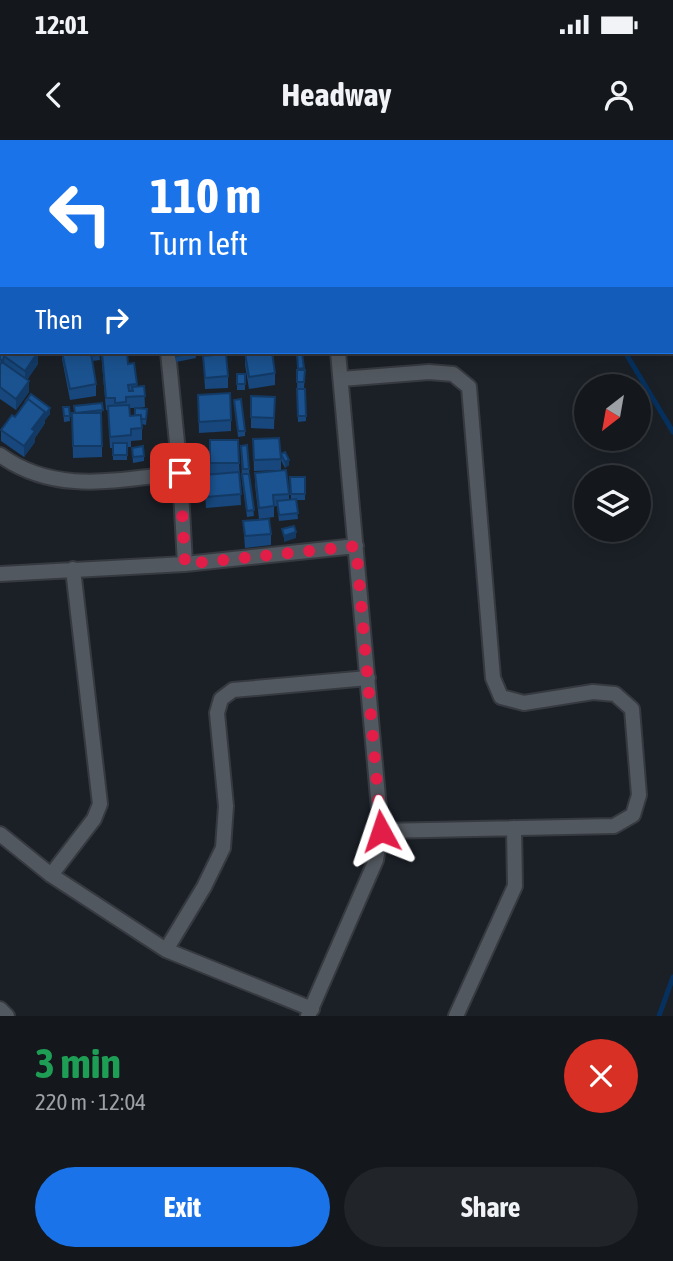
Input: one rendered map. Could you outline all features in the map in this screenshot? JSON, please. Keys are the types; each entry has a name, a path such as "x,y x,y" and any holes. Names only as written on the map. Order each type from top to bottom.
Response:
{"street":[{"path":"168,354 180,473 185,564"},
{"path":"0,834 51,875 166,950 310,1012 376,860 381,831 338,354"},
{"path":"341,379 429,372 453,374 469,387 493,678 501,697 524,704 593,692 615,694 632,709 639,795 633,815 614,826 381,831"},
{"path":"0,455 28,472 48,479 88,483 180,473"},
{"path":"0,575 185,564 356,546"},
{"path":"51,875 94,819 100,804 73,569"},
{"path":"166,950 204,887 223,848 226,806 217,713 221,699 233,690 368,678"},
{"path":"456,1016 515,886 513,828"},
{"path":"0,1009 7,1016"}],"building":[{"path":"6,354 37,354 25,371 4,356"},
{"path":"62,354 91,354 96,384 70,389"},
{"path":"102,354 127,354 128,364 134,363 137,384 128,385 129,391 133,391 132,387 144,386 145,396 126,397 126,402 115,403 115,398 106,398"},
{"path":"226,354 228,376 205,378 203,356"},
{"path":"245,354 272,354 275,373 249,377"},
{"path":"297,354 302,354 304,368 298,369"},
{"path":"2,362 29,381 16,399 0,387"},
{"path":"297,370 305,370 304,382 297,382"},
{"path":"237,374 245,374 245,384 237,384"},
{"path":"297,389 305,389 306,416 298,416"},
{"path":"230,393 231,420 199,422 198,395"},
{"path":"31,394 50,408 45,415 45,412 28,399 25,402"},
{"path":"251,396 275,397 274,418 251,417"},
{"path":"28,399 45,412 32,429 35,431 24,446 1,430"},
{"path":"241,399 245,431 238,431 234,400"},
{"path":"102,403 103,410 75,413 74,406"},
{"path":"129,405 130,416 141,415 142,428 131,429 131,435 110,437 108,406"},
{"path":"63,407 69,407 70,416 64,416"},
{"path":"135,408 147,409 146,419 135,415"},
{"path":"72,413 101,413 102,446 73,446"},
{"path":"279,438 281,459 254,460 253,439"},
{"path":"210,440 238,440 239,463 210,463"},
{"path":"113,443 127,443 127,455 113,455"},
{"path":"247,445 249,469 243,469 241,446"},
{"path":"143,446 144,456 133,457 132,448"},
{"path":"285,452 289,460 285,462 281,454"},
{"path":"286,470 289,494 273,495 274,506 259,508 255,473"},
{"path":"239,472 241,494 206,497 204,475"},
{"path":"242,474 249,474 254,510 247,511"},
{"path":"290,477 305,477 305,494 291,494"},
{"path":"296,499 298,513 279,515 277,501"},
{"path":"269,519 271,534 245,536 243,521"},
{"path":"294,526 296,532 284,536 282,529"}],"waterway":[{"path":"626,354 673,432"},
{"path":"659,1016 673,977"}],"route":[{"path":"180,473 185,564 356,546 381,831"}]}
